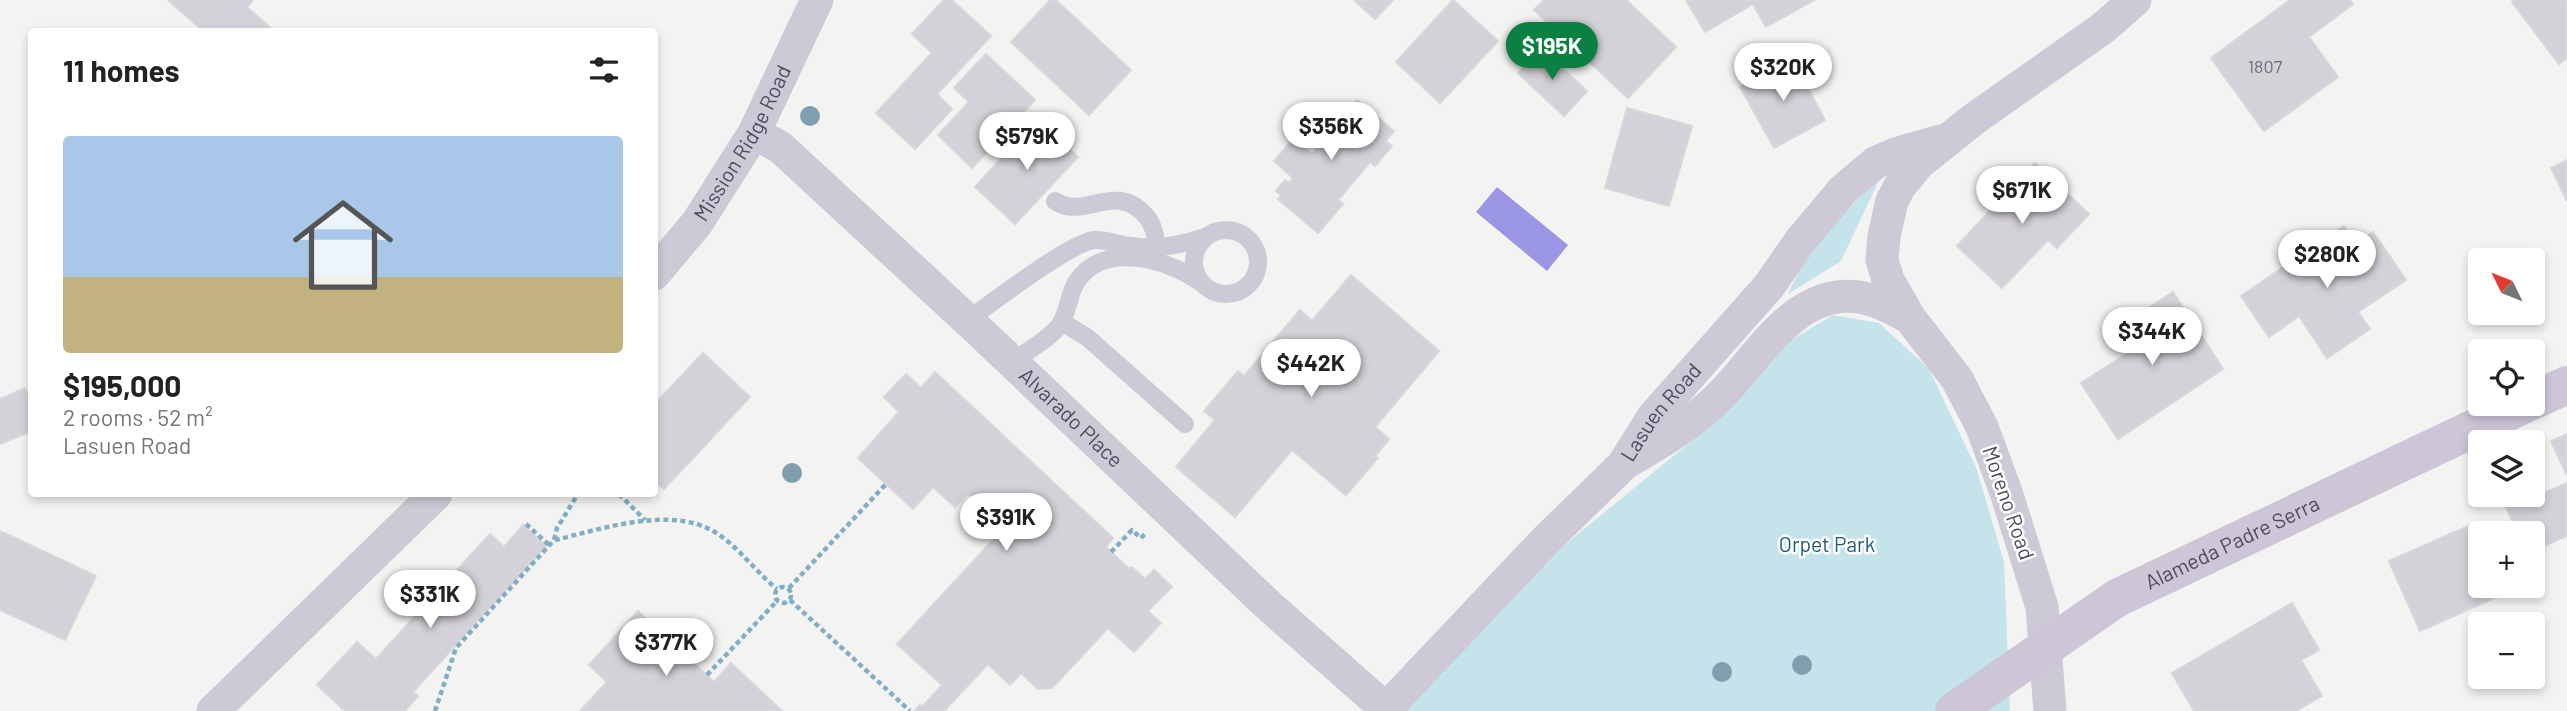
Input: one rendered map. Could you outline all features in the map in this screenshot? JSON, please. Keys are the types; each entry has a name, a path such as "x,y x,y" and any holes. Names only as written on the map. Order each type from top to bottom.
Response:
{"street":[{"name":"Mission Ridge Road","path":"658,269 697,223 754,133 817,0"},
{"name":"Lasuen Road","path":"1909,317 1888,280 1882,260 1886,219 1892,201 1911,172 1947,139 2103,28 2135,0"},
{"name":"Alvarado Place","path":"754,133 780,147 968,320 1267,604 1385,710"},
{"name":"Lasuen Road","path":"1385,710 1546,540 1623,465 1637,438 1653,417 1769,286 1801,240 1843,190 1875,163 1898,153 1947,139"},
{"path":"1623,465 1661,442 1710,406 1783,326 1811,305 1828,299 1859,298 1889,307 1909,317"},
{"name":"Moreno Road","path":"1909,317 1957,379 1982,427 2007,495 2042,607 2050,711"},
{"path":"2545,395 2567,385"},
{"name":"Alameda Padre Serra","path":"1954,711 2116,598 2499,416"},
{"path":"227,707 433,497"}],"lane":[{"path":"1055,201 1065,207 1108,200 1132,204 1151,223 1155,254"},
{"path":"968,320 1080,244 1102,240 1155,254 1209,290 1220,294 1244,290 1252,282 1258,271 1256,247 1238,231 1227,229 1214,231 1205,237 1155,254 1097,264 1085,271 1070,293 1062,322 1012,362"},
{"path":"1200,282 1194,259 1197,247 1205,237"},
{"path":"1062,322 1088,338 1185,424"}],"path":[{"path":"789,588 886,484"},
{"path":"444,710 436,708 456,648 554,540 557,528 576,497"},
{"path":"622,497 646,520"},
{"path":"554,540 646,520 691,523 714,531 737,549 777,589"},
{"path":"526,524 549,545"},
{"path":"1111,552 1132,530 1140,537"},
{"path":"777,601 777,589 783,586 789,588"},
{"path":"789,588 790,600"},
{"path":"777,601 783,603 790,600"},
{"path":"790,600 910,711"},
{"path":"707,675 777,601"}],"green space":[{"path":"1878,182 1841,261 1788,294 1804,265 1827,234"},
{"name":"Orpet Park","path":"1833,315 1879,323 1929,369 1977,470 2004,562 2010,711 1404,711 1562,547 1721,417 1791,340"}],"shaded area":[{"path":"1497,187 1568,245 1547,271 1476,212"}],"building":[{"path":"168,0 253,0 247,7 271,28 200,28"},
{"path":"944,0 952,0 991,36 937,94 952,109 915,149 876,113 932,53 912,34"},
{"path":"1050,0 1056,0 1131,70 1089,115 1011,42"},
{"path":"1354,0 1393,0 1375,19"},
{"path":"1453,0 1498,41 1440,103 1396,62"},
{"path":"1544,0 1626,0 1676,47 1628,98 1534,10"},
{"path":"1686,0 1814,0 1766,27 1753,4 1705,32"},
{"path":"2290,0 2350,0 2353,4 2309,37 2338,77 2264,131 2211,58"},
{"path":"2567,0 2567,58 2559,64 2512,2"},
{"path":"1541,48 1587,91 1564,116 1518,73"},
{"path":"986,54 1035,100 972,168 938,135 969,102 954,88"},
{"path":"1792,59 1825,120 1774,148 1740,87"},
{"path":"1357,100 1394,131 1385,141 1392,146 1375,166 1370,162 1338,200 1343,204 1318,233 1278,199 1281,195 1276,191 1285,180 1289,183 1293,178 1274,161 1294,138 1312,154 1322,143 1302,126 1321,104 1340,120"},
{"path":"1627,108 1692,126 1669,206 1605,188"},
{"path":"1038,119 1078,157 1015,224 975,187"},
{"path":"2567,160 2567,201 2551,168"},
{"path":"2035,163 2089,214 2057,248 2048,240 2002,288 1957,246"},
{"path":"2344,226 2356,244 2373,232 2406,280 2358,312 2370,329 2327,358 2299,316 2269,337 2241,296"},
{"path":"1351,275 1439,351 1375,427 1389,439 1375,456 1378,458 1346,495 1292,450 1235,517 1176,467 1215,420 1204,411 1238,371 1244,376 1300,310 1312,321"},
{"path":"2173,292 2223,369 2118,439 2081,383 2134,349 2119,327"},
{"path":"703,353 750,397 664,489 658,484 658,401"},
{"path":"935,372 1113,538 1106,547 1129,569 1132,567 1145,579 1154,570 1172,587 1148,611 1161,623 1134,652 1108,628 1052,688 1038,689 1021,673 1010,685 988,664 944,711 914,711 920,705 922,707 942,685 897,644 1005,527 968,493 955,507 933,487 913,509 858,458 899,412 884,397 906,374 921,388"},
{"path":"25,388 28,395 28,433 0,444 0,399"},
{"path":"2567,434 2567,473 2566,474 2551,441"},
{"path":"2567,483 2567,536 2545,545 2545,521 2512,521 2506,507 2545,507 2545,493"},
{"path":"523,525 546,546 413,692 418,696 405,711 345,711 317,685 357,642 376,659 490,534 504,547"},
{"path":"2468,526 2468,598 2495,598 2420,631 2389,561"},
{"path":"0,531 96,576 65,640 0,610"},
{"path":"2292,603 2319,650 2301,660 2322,696 2296,711 2194,711 2172,673"},
{"path":"638,611 714,682 731,663 782,711 580,711 607,682 589,665"}]}
